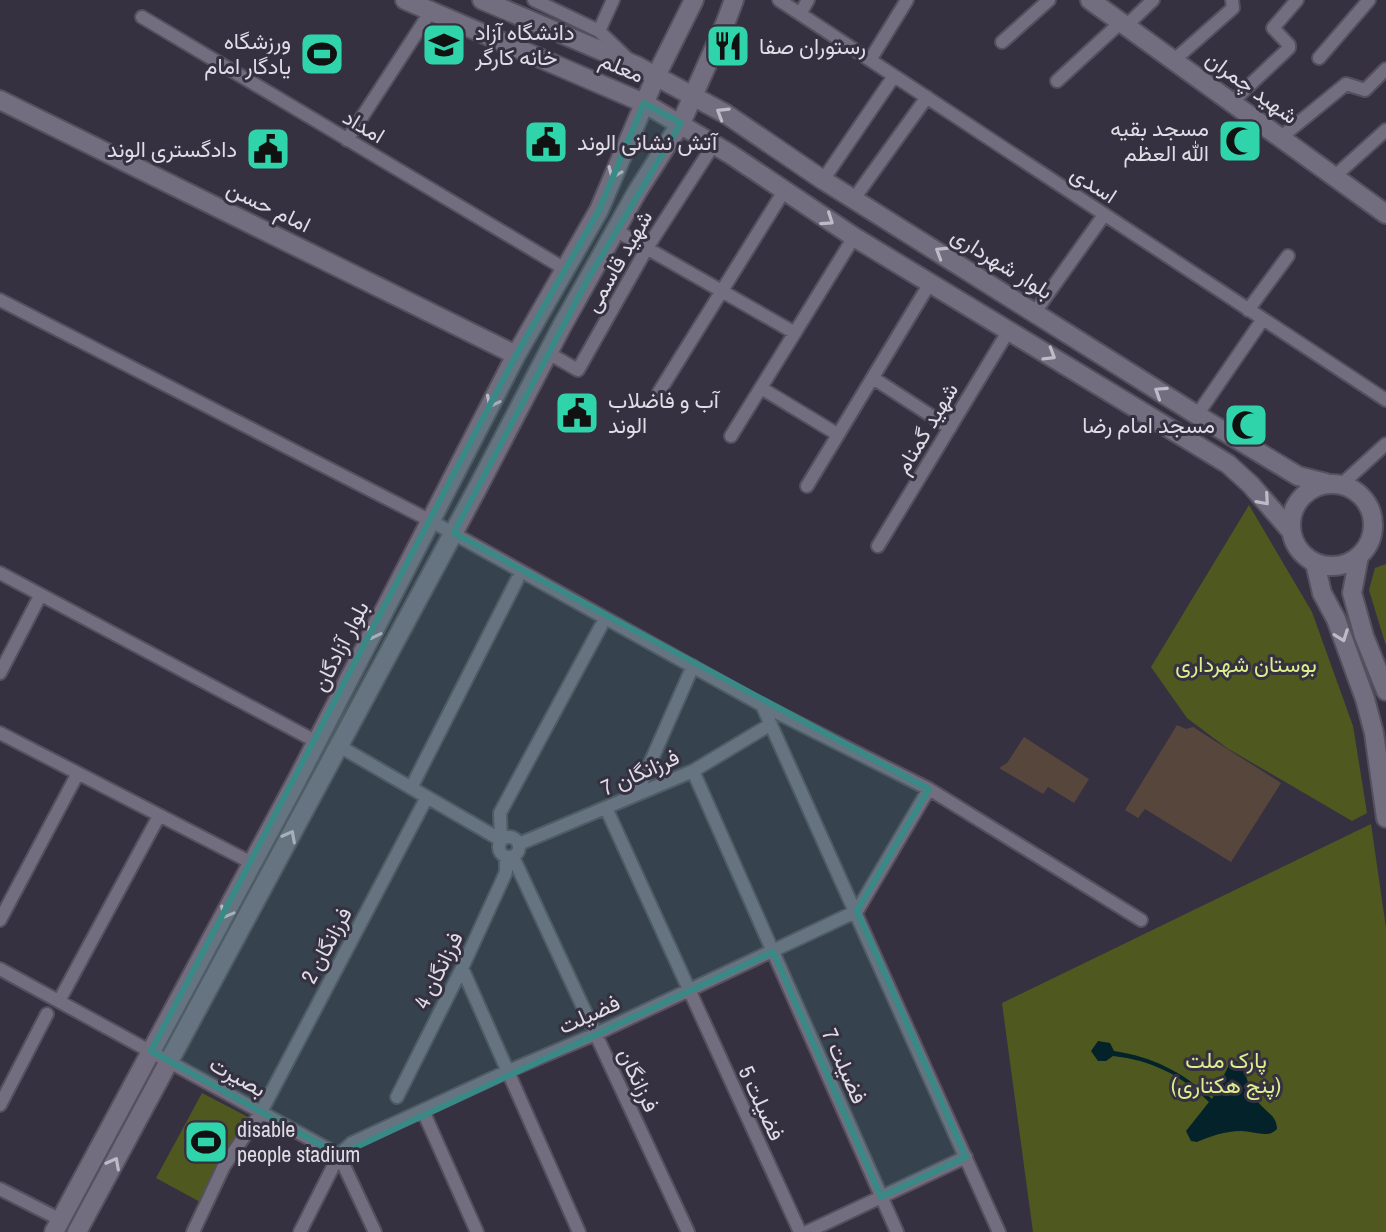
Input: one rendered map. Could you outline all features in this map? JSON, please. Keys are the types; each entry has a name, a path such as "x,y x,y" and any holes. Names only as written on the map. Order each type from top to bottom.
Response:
{"street":[{"name":"معلم","path":"405,0 644,103"},
{"name":"بلوار شهرداری","path":"482,0 635,65 726,114 853,200 1197,415 1298,476 1341,486"},
{"path":"599,31 613,0"},
{"name":"بلوار آزادگان","path":"58,1226 317,742 516,355 599,210 656,76 694,0"},
{"name":"بلوار آزادگان","path":"77,1232 548,353 615,230 681,123 734,0"},
{"name":"اسدی","path":"779,0 1386,400"},
{"path":"800,14 808,0"},
{"path":"870,60 907,0"},
{"path":"1002,42 1049,0"},
{"name":"شهید چمران","path":"1090,0 1386,214"},
{"path":"1057,81 1153,0"},
{"path":"1173,61 1233,8 1232,0"},
{"path":"1233,101 1289,48 1273,28 1297,0"},
{"path":"1319,58 1369,0"},
{"name":"معلم","path":"542,1 599,31 635,65"},
{"path":"347,140 431,11"},
{"name":"امداد","path":"142,17 565,269"},
{"path":"1280,138 1346,84 1365,90 1386,69"},
{"path":"823,180 894,76"},
{"path":"853,200 927,97"},
{"name":"امام حسن","path":"0,100 516,355"},
{"path":"644,103 714,144 854,237 1228,464 1291,531"},
{"path":"1335,176 1386,130"},
{"name":"شهید قاسمی","path":"548,353 578,370 647,248 714,144"},
{"path":"659,392 784,191"},
{"path":"1035,312 1104,215"},
{"path":"615,230 795,333"},
{"path":"731,436 854,237"},
{"path":"1248,310 1288,256"},
{"path":"807,486 930,283"},
{"path":"0,300 454,533 762,705 929,789 1141,920"},
{"path":"1197,415 1263,319"},
{"name":"شهید گمنام","path":"878,546 1009,330"},
{"path":"873,378 950,428"},
{"path":"761,388 837,434"},
{"path":"1341,486 1386,444"},
{"path":"1341,486 1386,513"},
{"path":"1371,549 1346,564 1331,566 1315,563 1304,555 1295,544 1291,531 1291,518 1303,495 1313,487 1341,486 1367,501 1372,515 1371,549 1352,593 1364,636 1386,691"},
{"path":"1315,563 1322,593 1336,619 1365,699 1374,733 1386,818"},
{"path":"0,573 317,742"},
{"path":"411,788 517,580"},
{"path":"0,673 40,596"},
{"path":"501,840 507,837 515,839 519,844 518,852 510,858 500,854 500,813 601,626"},
{"path":"636,795 693,666"},
{"path":"762,705 999,1232"},
{"name":"فرزانگان 7","path":"519,844 693,771 771,724"},
{"path":"0,733 252,863"},
{"path":"339,746 501,840"},
{"name":"فضیلت 7","path":"693,771 897,1232"},
{"path":"0,920 78,773"},
{"path":"857,911 929,789"},
{"name":"فرزانگان 2","path":"193,1232 224,1166 261,1112 427,797"},
{"name":"فضیلت 5","path":"606,808 800,1232"},
{"path":"59,1001 159,816"},
{"name":"فرزانگان 4","path":"397,1097 462,968 510,858"},
{"name":"فرزانگان","path":"510,858 688,1232"},
{"name":"فضیلت","path":"339,1155 352,1143 596,1034 857,911"},
{"path":"462,968 579,1232"},
{"name":"بصیرت","path":"0,969 339,1155"},
{"path":"0,1105 47,1014"},
{"path":"423,1111 477,1232"},
{"path":"300,1232 339,1155"},
{"path":"339,1155 375,1232"},
{"path":"807,1232 966,1157"},
{"path":"0,1189 58,1226"}],"highlighted area":[{"path":"644,103 681,123 588,279 454,533 929,789 857,911 966,1157 881,1197 773,952 339,1155 151,1051 516,355 599,210"}],"green space":[{"name":"بوستان شهرداری","path":"1249,505 1312,612 1353,726 1367,813 1352,821 1227,748 1187,718 1151,667"},
{"path":"1386,564 1386,646 1369,590 1375,568"},
{"name":"پارک ملت (پنج هکتاری)","path":"1371,824 1386,928 1386,1232 1033,1232 1002,1003"},
{"name":"disable people stadium","path":"202,1093 250,1118 202,1203 156,1178"}],"shaded area":[{"path":"1098,1041 1110,1043 1114,1051 1167,1067 1212,1099 1230,1063 1236,1061 1241,1064 1255,1097 1273,1117 1277,1129 1265,1134 1229,1132 1191,1141 1186,1131 1209,1102 1188,1084 1153,1065 1113,1056 1106,1061 1098,1061 1091,1051"}],"building":[{"path":"1177,725 1186,729 1193,727 1281,783 1231,862 1145,809 1138,818 1125,810"},
{"path":"1024,737 1089,779 1074,803 1048,787 1043,794 999,768 1007,763"}],"place":[{"name":"دانشگاه آزاد خانه کارگر","path":"444,45"},
{"name":"رستوران صفا","path":"728,46"},
{"name":"ورزشگاه یادگار امام","path":"322,54"},
{"name":"مسجد بقیه الله العظم","path":"1240,141"},
{"name":"آتش نشانی الوند","path":"546,142"},
{"name":"دادگستری الوند","path":"268,149"},
{"name":"آب و فاضلاب الوند","path":"577,413"},
{"name":"مسجد امام رضا","path":"1246,425"},
{"name":"disable people stadium","path":"206,1142"}]}
